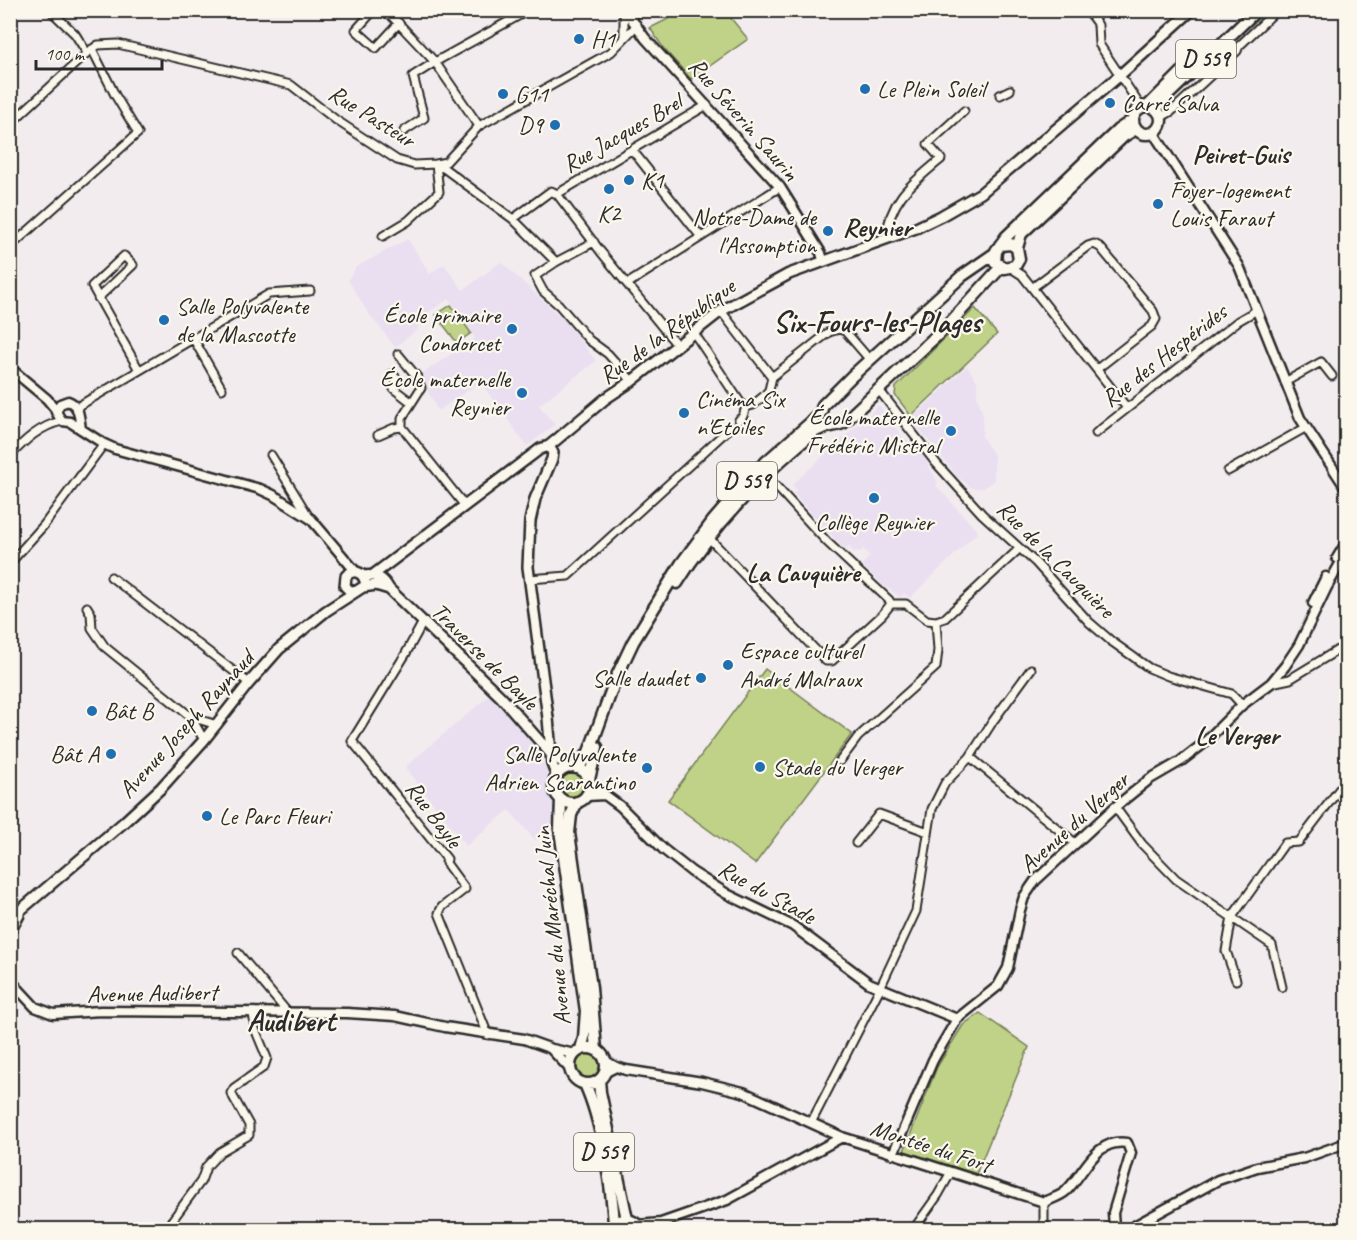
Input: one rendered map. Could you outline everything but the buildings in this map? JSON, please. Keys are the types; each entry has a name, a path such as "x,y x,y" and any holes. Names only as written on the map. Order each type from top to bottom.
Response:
{"main road":[{"name":"Rue de la République","path":"549,446 605,399 632,381 721,311 779,278 925,224 981,193 1119,76 1192,10"},
{"name":"D 559","path":"1248,10 1149,102 1151,110 1257,10"},
{"path":"1017,248 1021,234 1134,125 1134,114 1151,110 1160,124 1153,132 1142,133 1134,125"},
{"name":"D 559","path":"573,768 581,764 589,752 616,678 633,642 681,564 758,469 821,412 823,405 870,360 962,276 997,250 1016,226 1118,130 1134,125"},
{"path":"1011,244 1017,248 1020,255 1010,266 996,262 997,250 1011,244"},
{"name":"D 559","path":"589,781 592,760 611,707 639,644 681,576 710,539 765,474 811,434 828,425 835,426 843,423 1010,266"},
{"path":"821,412 822,419 828,425"},
{"path":"359,589 364,574 465,506 540,449 549,446 554,453 535,499 528,544 529,579 551,754"},
{"path":"364,574 350,572 345,582 349,590 376,585 389,589"},
{"name":"Traverse de Bayle","path":"364,574 385,581 389,589 501,697 551,754 573,768"},
{"name":"Avenue Joseph Raynaud","path":"326,611 345,582"},
{"name":"Avenue Joseph Raynaud","path":"10,919 123,823 165,783 204,740 249,682 279,649 326,611 359,589"},
{"name":"Traverse de Bayle","path":"551,754 557,777"},
{"path":"573,768 584,772 589,781 586,796 577,802 566,802 555,790 557,777 562,771 573,768"},
{"name":"Avenue du Maréchal Juin","path":"561,799 560,830 586,1011 584,1038 578,1052"},
{"name":"Avenue du Maréchal Juin","path":"577,802 571,815 569,833 591,988 596,1050"},
{"name":"Avenue Joseph Raynaud","path":"10,931 21,912"},
{"path":"596,1050 604,1060 602,1076 592,1083 585,1084 575,1078 570,1069 571,1060 578,1052 596,1050"},
{"name":"D 559","path":"602,1076 600,1092 627,1219"},
{"name":"D 559","path":"585,1084 601,1136 608,1171 611,1226"},
{"path":"611,1226 627,1219 639,1227"}],"street":[{"path":"10,247 138,133 89,51 50,10"},
{"path":"374,10 356,30 376,48 399,23"},
{"path":"386,10 435,62 479,126"},
{"path":"404,131 424,118 413,76 529,10"},
{"path":"624,37 627,12 642,10"},
{"path":"1087,10 1098,25 1099,44 1119,76 1151,110 1172,111 1237,51 1239,46 1276,10"},
{"name":"Rue Séverin Saurin","path":"627,12 645,38 780,187 821,253 823,260"},
{"path":"383,236 419,212 439,192 436,164 446,162 479,126 611,52 637,25"},
{"name":"Rue Pasteur","path":"89,51 98,45 118,44 291,85 336,120 397,160 414,165 436,164 446,169 513,219 556,262"},
{"path":"10,124 89,51"},
{"path":"1000,95 1010,90"},
{"name":"Rue Jacques Brel","path":"557,194 607,163 633,151 707,105"},
{"path":"886,238 890,214 901,195 941,159 928,144 964,111"},
{"path":"1153,132 1239,266 1305,428 1347,488"},
{"path":"633,151 701,237"},
{"path":"627,284 780,187"},
{"path":"513,219 550,191 557,194 677,345"},
{"path":"594,242 535,276 543,291 559,305 589,340 608,354 632,381"},
{"path":"1032,288 1088,246 1094,244 1100,247 1154,311 1156,319 1152,326 1097,369"},
{"path":"98,298 133,265 124,256 92,286 98,298 140,370"},
{"path":"1010,266 1032,288 1127,408"},
{"path":"10,456 28,438 48,425 66,421 77,411 140,370 269,294 310,291"},
{"name":"Rue des Hespérides","path":"1096,433 1238,321 1257,310"},
{"path":"721,311 772,377"},
{"path":"741,418 746,407 753,405 769,390 772,377 829,332 839,329 850,334 870,360"},
{"path":"694,333 746,407"},
{"path":"193,338 222,388"},
{"path":"398,354 417,377 421,388 402,418 402,428 465,506"},
{"path":"1285,382 1322,362 1332,376"},
{"path":"10,368 47,399 66,421 104,444 138,457 260,489 311,519"},
{"path":"392,375 398,380 394,389 411,402"},
{"name":"Rue de la Cauquière","path":"879,390 936,463 982,514 1046,572 1089,622 1149,668 1168,676 1232,694 1242,705"},
{"path":"47,399 71,402 77,411 81,429"},
{"path":"48,425 62,402"},
{"path":"378,435 394,428 402,428"},
{"path":"529,579 568,576 730,428"},
{"path":"1228,471 1305,428"},
{"path":"10,564 44,525 104,444"},
{"path":"271,455 311,519 340,553 364,574"},
{"path":"775,485 827,542 891,604"},
{"path":"710,539 826,661 832,662 891,604"},
{"name":"Avenue du Verger","path":"1271,683 1294,643 1321,587 1347,543"},
{"path":"891,604 906,604 927,620 936,621 945,618 1019,549"},
{"path":"340,553 345,570 345,582"},
{"name":"Avenue du Verger","path":"893,1154 933,1060 957,1019 998,986 1008,968 1024,897 1035,880 1115,807 1150,779 1181,761 1203,744 1242,705 1271,683 1299,645 1327,587 1347,553"},
{"path":"111,577 249,682"},
{"path":"87,607 92,614 92,628 105,648 191,717 204,740"},
{"path":"840,761 858,737 936,667 938,650 936,621"},
{"name":"Rue Bayle","path":"423,622 352,741 447,859 447,863 465,889 442,907 439,913 488,1035"},
{"path":"1271,683 1290,679 1347,645"},
{"path":"811,1123 915,911 932,809 945,783 970,758 993,721 1031,669"},
{"path":"191,717 217,724"},
{"path":"970,758 1074,843"},
{"name":"Rue du Stade","path":"589,781 620,806 663,849 692,872 727,894 793,926 869,983 957,1019"},
{"path":"1236,980 1226,951 1232,917 1285,843 1299,842 1341,787"},
{"path":"586,796 604,795"},
{"path":"1115,807 1142,844 1176,879 1272,945 1282,987"},
{"path":"856,843 879,814 928,832"},
{"path":"238,953 288,1013"},
{"name":"Avenue Audibert","path":"10,973 12,981 35,1007 53,1014 101,1011 347,1013 395,1016 524,1040 552,1049 578,1052"},
{"path":"165,1230 201,1181 206,1167 220,1152 249,1135 249,1125 231,1093 234,1088 264,1067 267,1058 255,1029 253,1012"},
{"path":"552,1049 570,1069"},
{"name":"Montée du Fort","path":"604,1060 626,1070 702,1082 743,1092 842,1137 1044,1202"},
{"path":"602,1076 616,1067"},
{"path":"639,1227 661,1223 727,1200 842,1137"},
{"path":"1042,1230 1044,1202 1065,1193 1099,1149 1116,1141 1127,1143 1131,1153 1113,1213 1114,1227 1119,1230"},
{"path":"1127,1230 1218,1180 1257,1167 1304,1158 1347,1143"},
{"path":"914,1230 951,1172"},
{"path":"652,1230 661,1223"}],"shaded area":[{"path":"408,239 430,274 444,264 463,290 501,262 565,321 596,361 539,405 555,425 527,446 480,382 438,411 420,375 475,338 449,299 424,315 417,330 395,347 367,311 348,280 356,267"},
{"name":"École maternelle Frédéric Mistral","path":"967,366 977,381 977,396 983,414 982,437 994,455 994,480 984,488 972,488 959,478 911,419"},
{"name":"Collège Reynier","path":"879,405 905,440 907,439 912,446 914,445 925,459 938,483 936,485 978,532 910,598 904,593 901,597 883,585 862,565 870,556 863,549 859,553 857,551 855,553 849,547 845,550 793,493 797,490 792,485"},
{"path":"490,695 535,747 547,771 557,813 552,824 535,840 509,810 466,846 405,767"}],"green space":[{"path":"684,11 725,11 748,39 691,79 664,49 650,28"},
{"path":"451,305 471,333 457,343 436,315"},
{"path":"975,308 997,334 911,416 895,395 896,387"},
{"name":"Stade du Verger","path":"765,669 852,734 755,864 668,800"},
{"path":"572,769 584,774 589,786 584,798 572,803 560,798 555,786 560,774"},
{"path":"980,1013 1029,1047 976,1174 904,1151 937,1067 963,1025"},
{"path":"588,1049 600,1054 605,1066 600,1078 588,1083 576,1078 571,1066 576,1054"}],"place":[{"name":"H1","path":"579,39"},
{"name":"Le Plein Soleil","path":"865,89"},
{"name":"G11","path":"503,94"},
{"name":"Carré Salva","path":"1110,103"},
{"name":"D9","path":"555,125"},
{"name":"K1","path":"629,180"},
{"name":"K2","path":"609,189"},
{"name":"Foyer-logement Louis Faraut","path":"1158,204"},
{"name":"Notre-Dame de l'Assomption","path":"828,231"},
{"name":"Salle Polyvalente de la Mascotte","path":"164,320"},
{"name":"École primaire Condorcet","path":"512,329"},
{"name":"École maternelle Reynier","path":"522,393"},
{"name":"Cinéma Six n'Etoiles","path":"684,413"},
{"name":"École maternelle Frédéric Mistral","path":"951,431"},
{"name":"Collège Reynier","path":"874,498"},
{"name":"Espace culturel André Malraux","path":"728,665"},
{"name":"Salle daudet","path":"701,678"},
{"name":"Bât B","path":"92,711"},
{"name":"Bât A","path":"111,754"},
{"name":"Stade du Verger","path":"760,767"},
{"name":"Salle Polyvalente Adrien Scarantino","path":"647,768"},
{"name":"Le Parc Fleuri","path":"207,816"}],"district":[{"name":"Peiret-Guis","path":"1241,154"},
{"name":"Reynier","path":"877,227"},
{"name":"Six-Fours-les-Plages","path":"877,322"},
{"name":"La Cauquière","path":"803,572"},
{"name":"Le Verger","path":"1237,735"},
{"name":"Audibert","path":"291,1021"}]}
